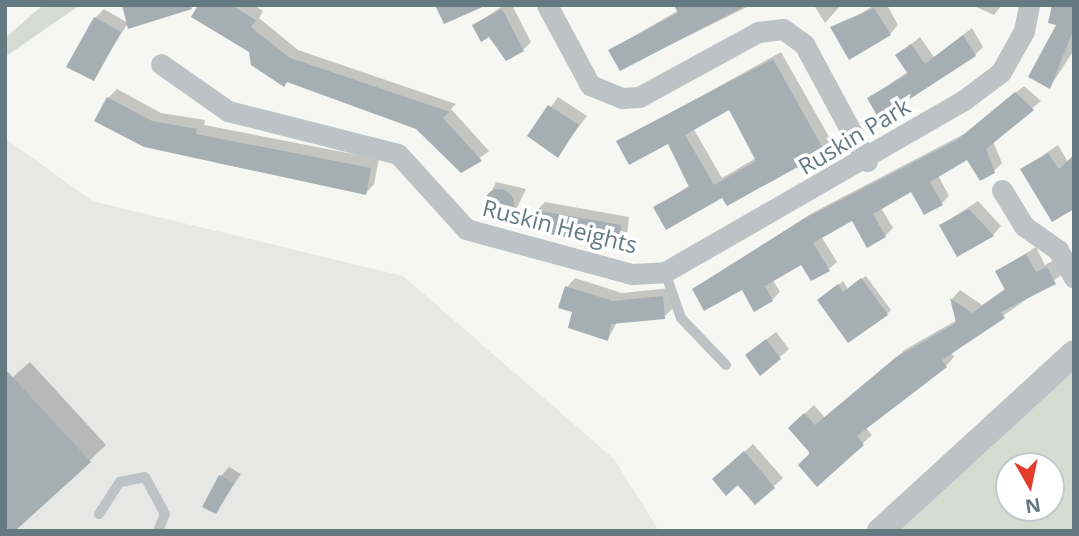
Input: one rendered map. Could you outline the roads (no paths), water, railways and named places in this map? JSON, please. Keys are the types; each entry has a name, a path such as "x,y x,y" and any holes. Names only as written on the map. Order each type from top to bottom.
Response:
{"street":[{"path":"547,5 590,85 622,98 639,97 758,32 783,29 804,44 867,161"},
{"name":"Ruskin Park","path":"665,272 867,161 1001,72 1024,31 1029,5"},
{"name":"Ruskin Heights","path":"161,64 228,111 398,154 466,229 632,274 665,272"},
{"path":"1002,190 1024,226 1058,250 1074,278"},
{"path":"880,531 1074,353"}],"lane":[{"path":"665,272 681,318 726,365"},
{"path":"99,514 120,482 145,477 165,514 158,531"}]}
